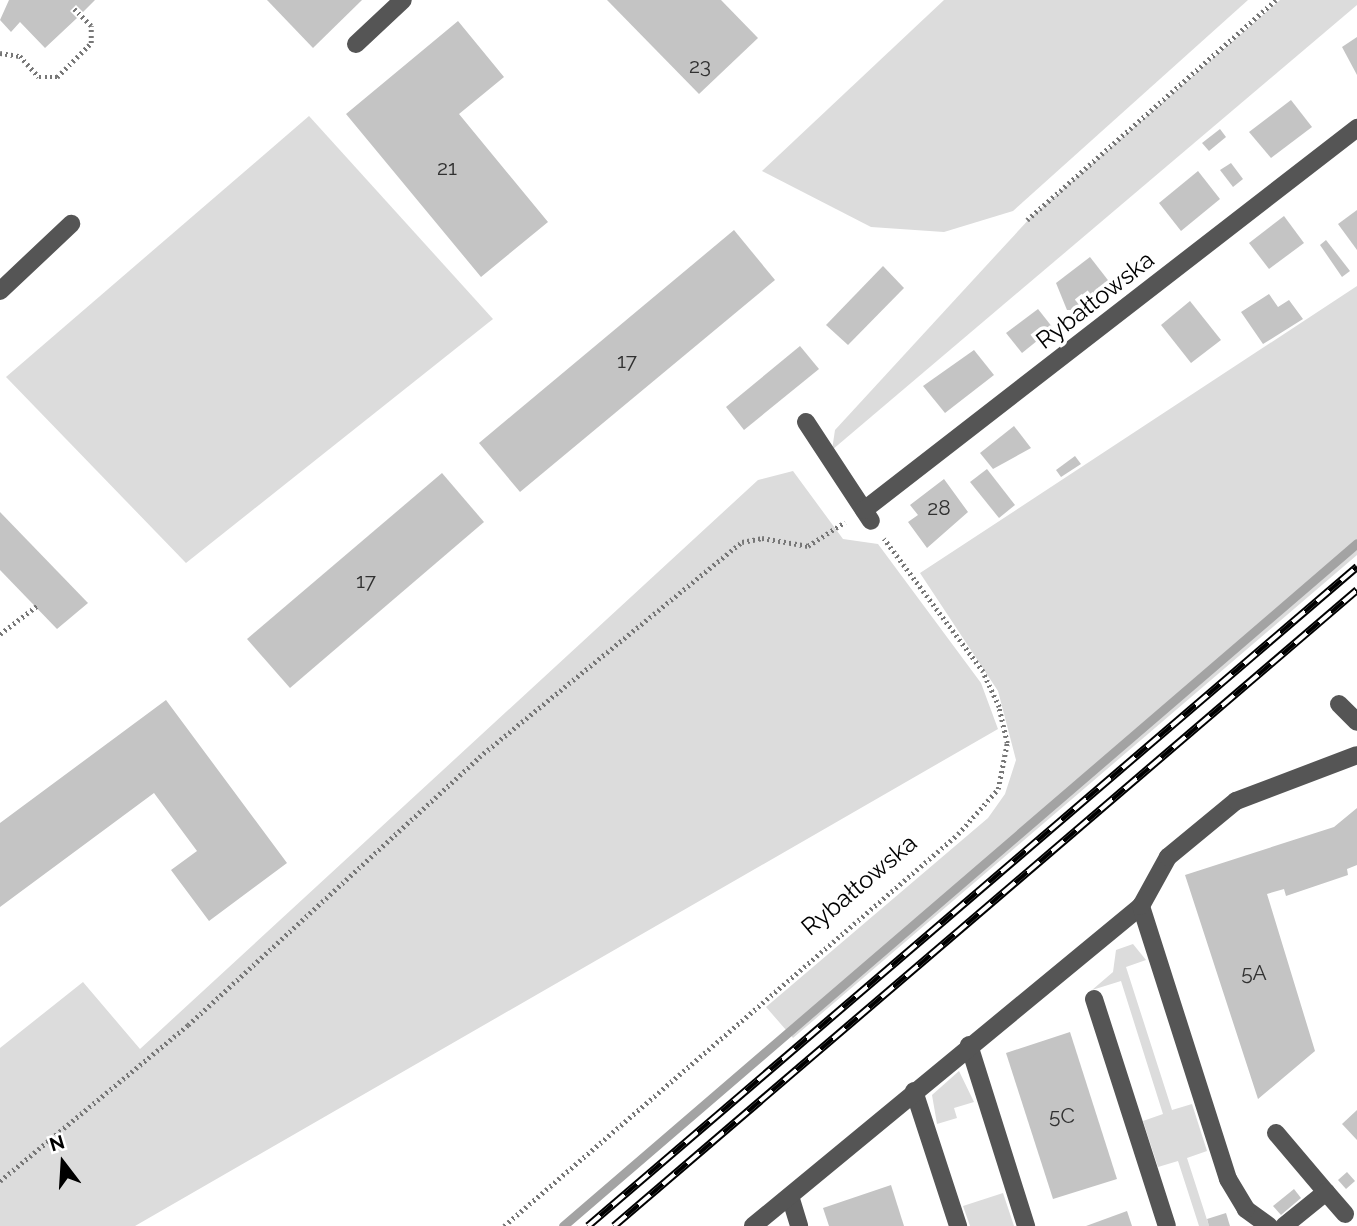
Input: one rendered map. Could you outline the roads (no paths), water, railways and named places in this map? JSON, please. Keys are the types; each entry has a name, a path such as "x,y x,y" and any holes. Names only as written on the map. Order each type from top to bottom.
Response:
{"street":[{"path":"356,44 403,0"},
{"name":"Rybałtowska","path":"806,422 867,516 1357,128"},
{"path":"0,291 71,224"},
{"path":"1339,704 1357,722"},
{"path":"753,1226 969,1045 1141,906 1168,857 1236,801 1357,755"},
{"path":"1141,906 1228,1179 1260,1224"},
{"path":"1094,999 1167,1226"},
{"path":"969,1045 1026,1226"},
{"path":"914,1091 958,1226"},
{"path":"1276,1133 1348,1216"},
{"path":"1284,1226 1326,1192"},
{"path":"790,1196 799,1226"}],"waterway":[{"path":"563,1226 1357,543"}],"railway":[{"path":"588,1226 1357,567"},
{"path":"614,1226 1357,590"}]}
